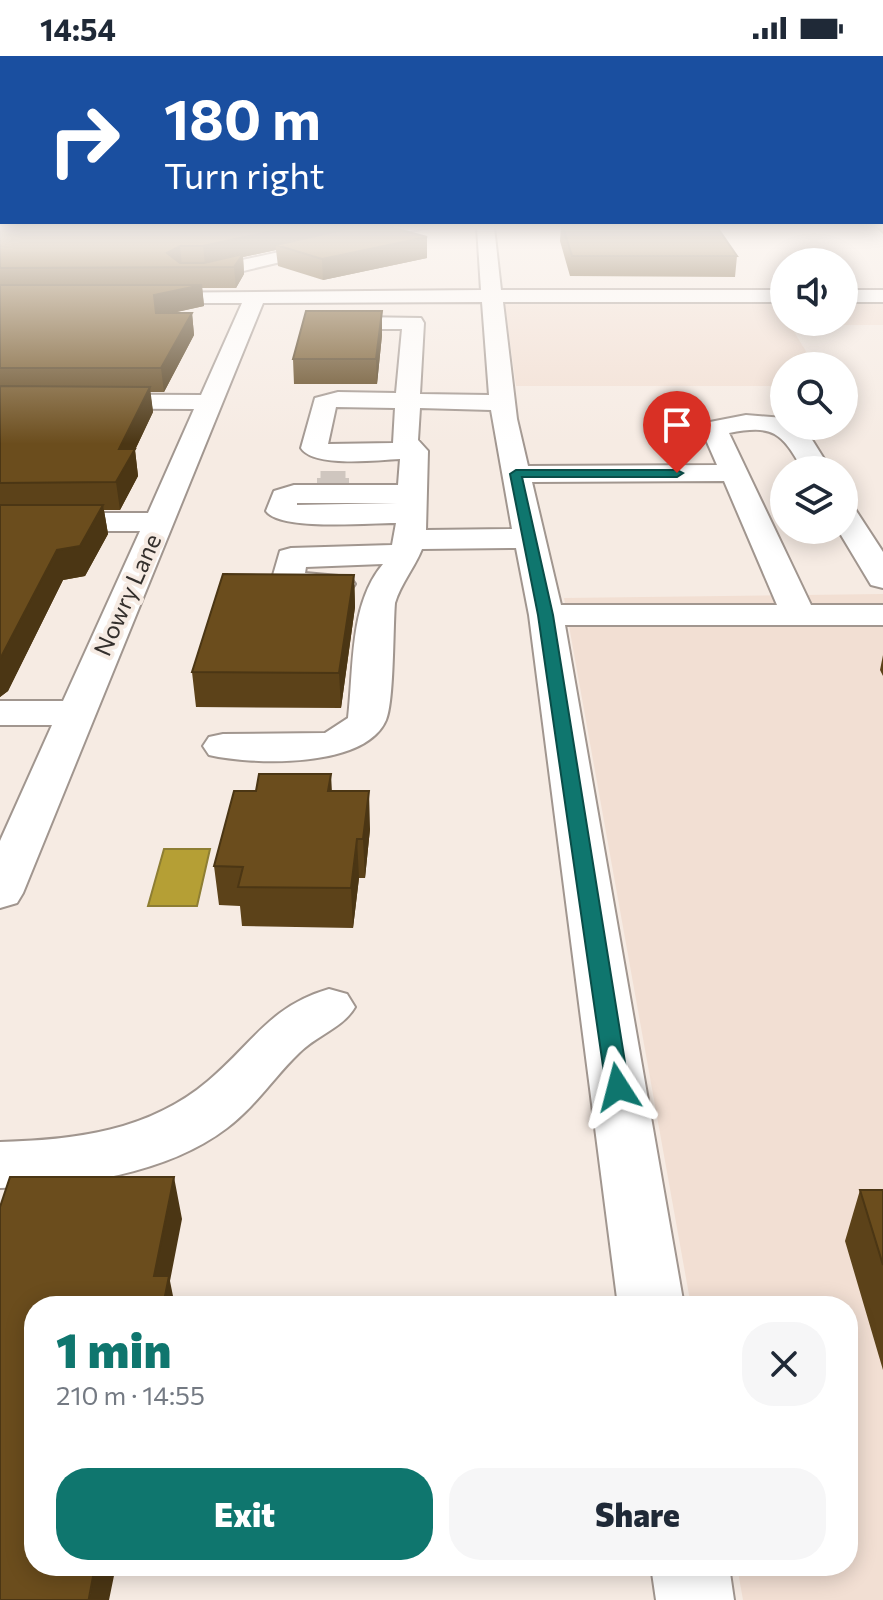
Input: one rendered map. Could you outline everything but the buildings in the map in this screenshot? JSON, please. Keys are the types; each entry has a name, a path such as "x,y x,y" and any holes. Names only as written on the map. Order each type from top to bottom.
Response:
{"street":[{"path":"153,299 251,307"},
{"path":"139,318 311,299"},
{"path":"223,746 301,747 351,740 360,733 368,718 378,603 404,537 414,451 405,441 413,323 326,323 333,299"},
{"path":"492,299 502,403 546,615 649,1296"},
{"name":"Nowry Lane","path":"0,893 251,307"},
{"path":"404,537 334,476 314,448 324,403 338,399 502,403"},
{"path":"0,401 211,402"},
{"path":"799,615 716,433 719,428 730,424 783,426 793,432 808,456"},
{"path":"414,451 334,476 284,497 281,511 404,537 529,538"},
{"path":"516,474 734,473"},
{"path":"0,522 160,522"},
{"path":"858,538 883,578"},
{"path":"546,615 883,615"},
{"path":"0,713 75,713"},
{"path":"0,1165 76,1160 155,1139 208,1111 229,1095 294,1027 329,1007"},
{"path":"691,1576 695,1600"}],"shaded area":[{"path":"504,299 770,299 770,336 797,336 806,352 770,352 770,386 516,386"},
{"path":"858,299 883,300 883,325 858,325"},
{"path":"883,594 883,1600 743,1600 739,1576 858,1576 858,1296 689,1296 564,598"},
{"path":"164,849 210,849 197,906 148,906"}],"tunnel":[{"path":"333,471 333,485"}],"route":[{"path":"618,1087 546,615 516,474 677,473"}]}
